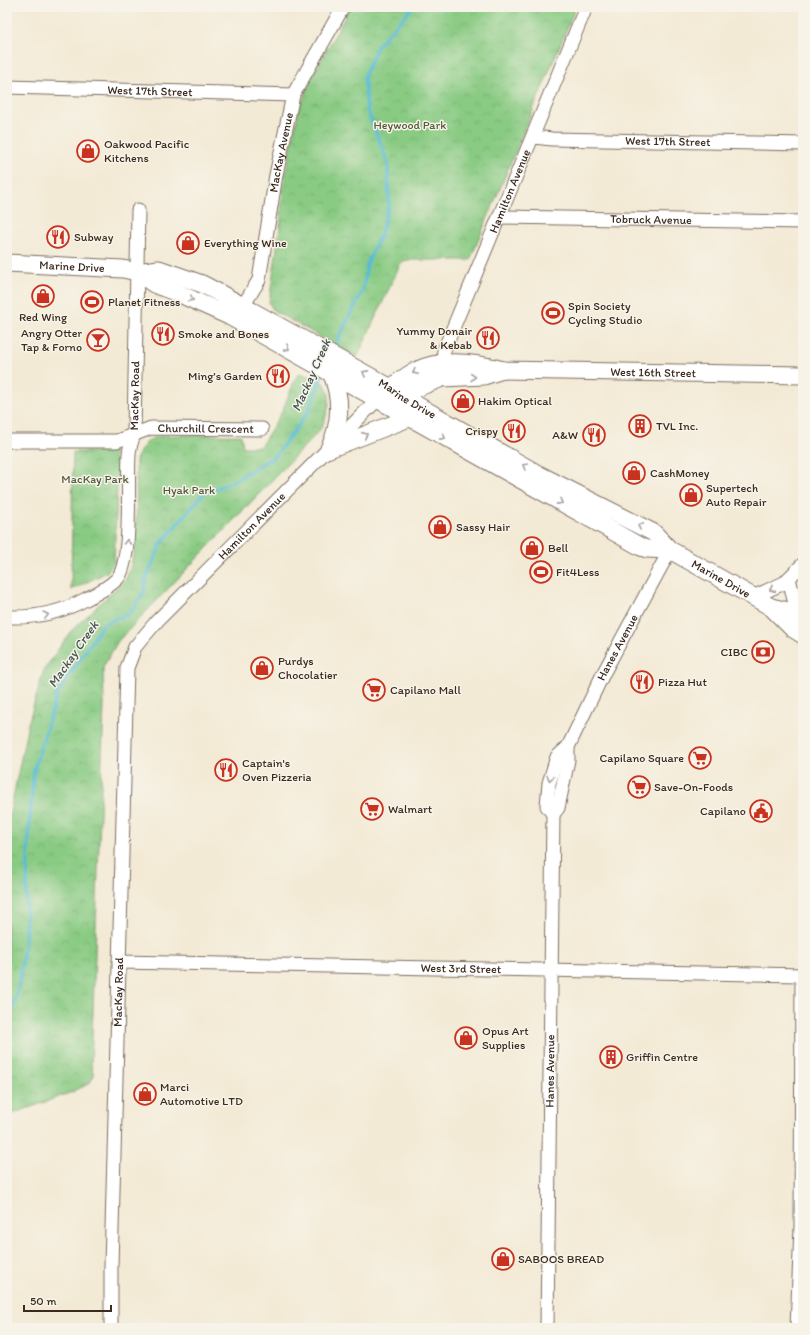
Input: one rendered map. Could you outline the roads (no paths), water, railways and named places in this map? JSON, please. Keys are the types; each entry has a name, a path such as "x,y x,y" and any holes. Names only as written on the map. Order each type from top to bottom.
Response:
{"main road":[{"name":"Marine Drive","path":"7,263 118,268 137,272 160,269 202,284 242,306 335,366 378,399 409,418 647,550 670,550"},
{"name":"Marine Drive","path":"137,272 154,284 315,354"},
{"name":"West 16th Street","path":"378,399 442,371 483,364 503,370 803,375"},
{"name":"Marine Drive","path":"335,366 395,391 538,474 654,533 670,550 771,607 800,615"},
{"path":"329,449 336,434 339,415 335,366"},
{"path":"329,449 409,418"},
{"name":"Marine Drive","path":"771,607 792,628 803,635"}],"street":[{"name":"MacKay Avenue","path":"242,306 260,280 276,176 293,95 343,7"},
{"name":"Hamilton Avenue","path":"442,371 444,350 534,137 586,7"},
{"name":"West 17th Street","path":"7,87 293,95"},
{"name":"West 17th Street","path":"534,137 552,139 803,144"},
{"name":"MacKay Road","path":"7,617 27,618 45,616 74,606 118,579 123,568 126,557 129,453 134,434 138,210"},
{"name":"Tobruck Avenue","path":"500,217 803,222"},
{"name":"Hamilton Avenue","path":"131,656 140,640 157,621 378,399"},
{"name":"Churchill Crescent","path":"7,440 116,441 151,428 262,428"},
{"name":"Hanes Avenue","path":"547,1328 553,814 547,806 549,783 557,757 568,746 604,672 670,550"},
{"path":"753,597 779,586 803,564"},
{"path":"789,578 800,615"},
{"name":"MacKay Road","path":"111,1328 118,962 126,674 131,656"},
{"name":"West 3rd Street","path":"118,962 803,975"},
{"path":"797,1328 801,1227 803,975"}],"waterway":[{"name":"Mackay Creek","path":"332,351 363,290 367,264 381,233 389,205 388,163 367,110 364,76 378,45 413,7"},
{"name":"Mackay Creek","path":"7,1030 19,984 25,940 29,831 34,769 57,694 103,624 130,613 144,592 146,578 162,542 203,494 232,482 275,456 308,412 323,373"}],"place":[{"name":"Oakwood Pacific Kitchens","path":"88,151"},
{"name":"Subway","path":"58,237"},
{"name":"Everything Wine","path":"188,243"},
{"name":"Red Wing","path":"43,296"},
{"name":"Planet Fitness","path":"92,302"},
{"name":"Spin Society Cycling Studio","path":"553,313"},
{"name":"Smoke and Bones","path":"163,334"},
{"name":"Yummy Donair & Kebab","path":"488,338"},
{"name":"Angry Otter Tap & Forno","path":"98,340"},
{"name":"Ming’s Garden","path":"278,376"},
{"name":"Hakim Optical","path":"463,401"},
{"name":"TVL Inc.","path":"640,426"},
{"name":"Crispy","path":"514,431"},
{"name":"A&W","path":"594,435"},
{"name":"CashMoney","path":"634,473"},
{"name":"Supertech Auto Repair","path":"691,495"},
{"name":"Sassy Hair","path":"440,527"},
{"name":"Bell","path":"532,548"},
{"name":"Fit4Less","path":"541,572"},
{"name":"CIBC","path":"763,652"},
{"name":"Purdys Chocolatier","path":"262,668"},
{"name":"Pizza Hut","path":"642,682"},
{"name":"Capilano Mall","path":"374,690"},
{"name":"Capilano Square","path":"700,758"},
{"name":"Captain's Oven Pizzeria","path":"226,770"},
{"name":"Save-On-Foods","path":"639,787"},
{"name":"Walmart","path":"372,809"},
{"name":"Capilano","path":"761,811"},
{"name":"Opus Art Supplies","path":"466,1038"},
{"name":"Griffin Centre","path":"611,1057"},
{"name":"Marci Automotive LTD","path":"145,1094"},
{"name":"SABOOS BREAD","path":"503,1259"}],"park label":[{"name":"Heywood Park","path":"410,125"},
{"name":"MacKay Park","path":"95,479"},
{"name":"Hyak Park","path":"189,490"}]}
